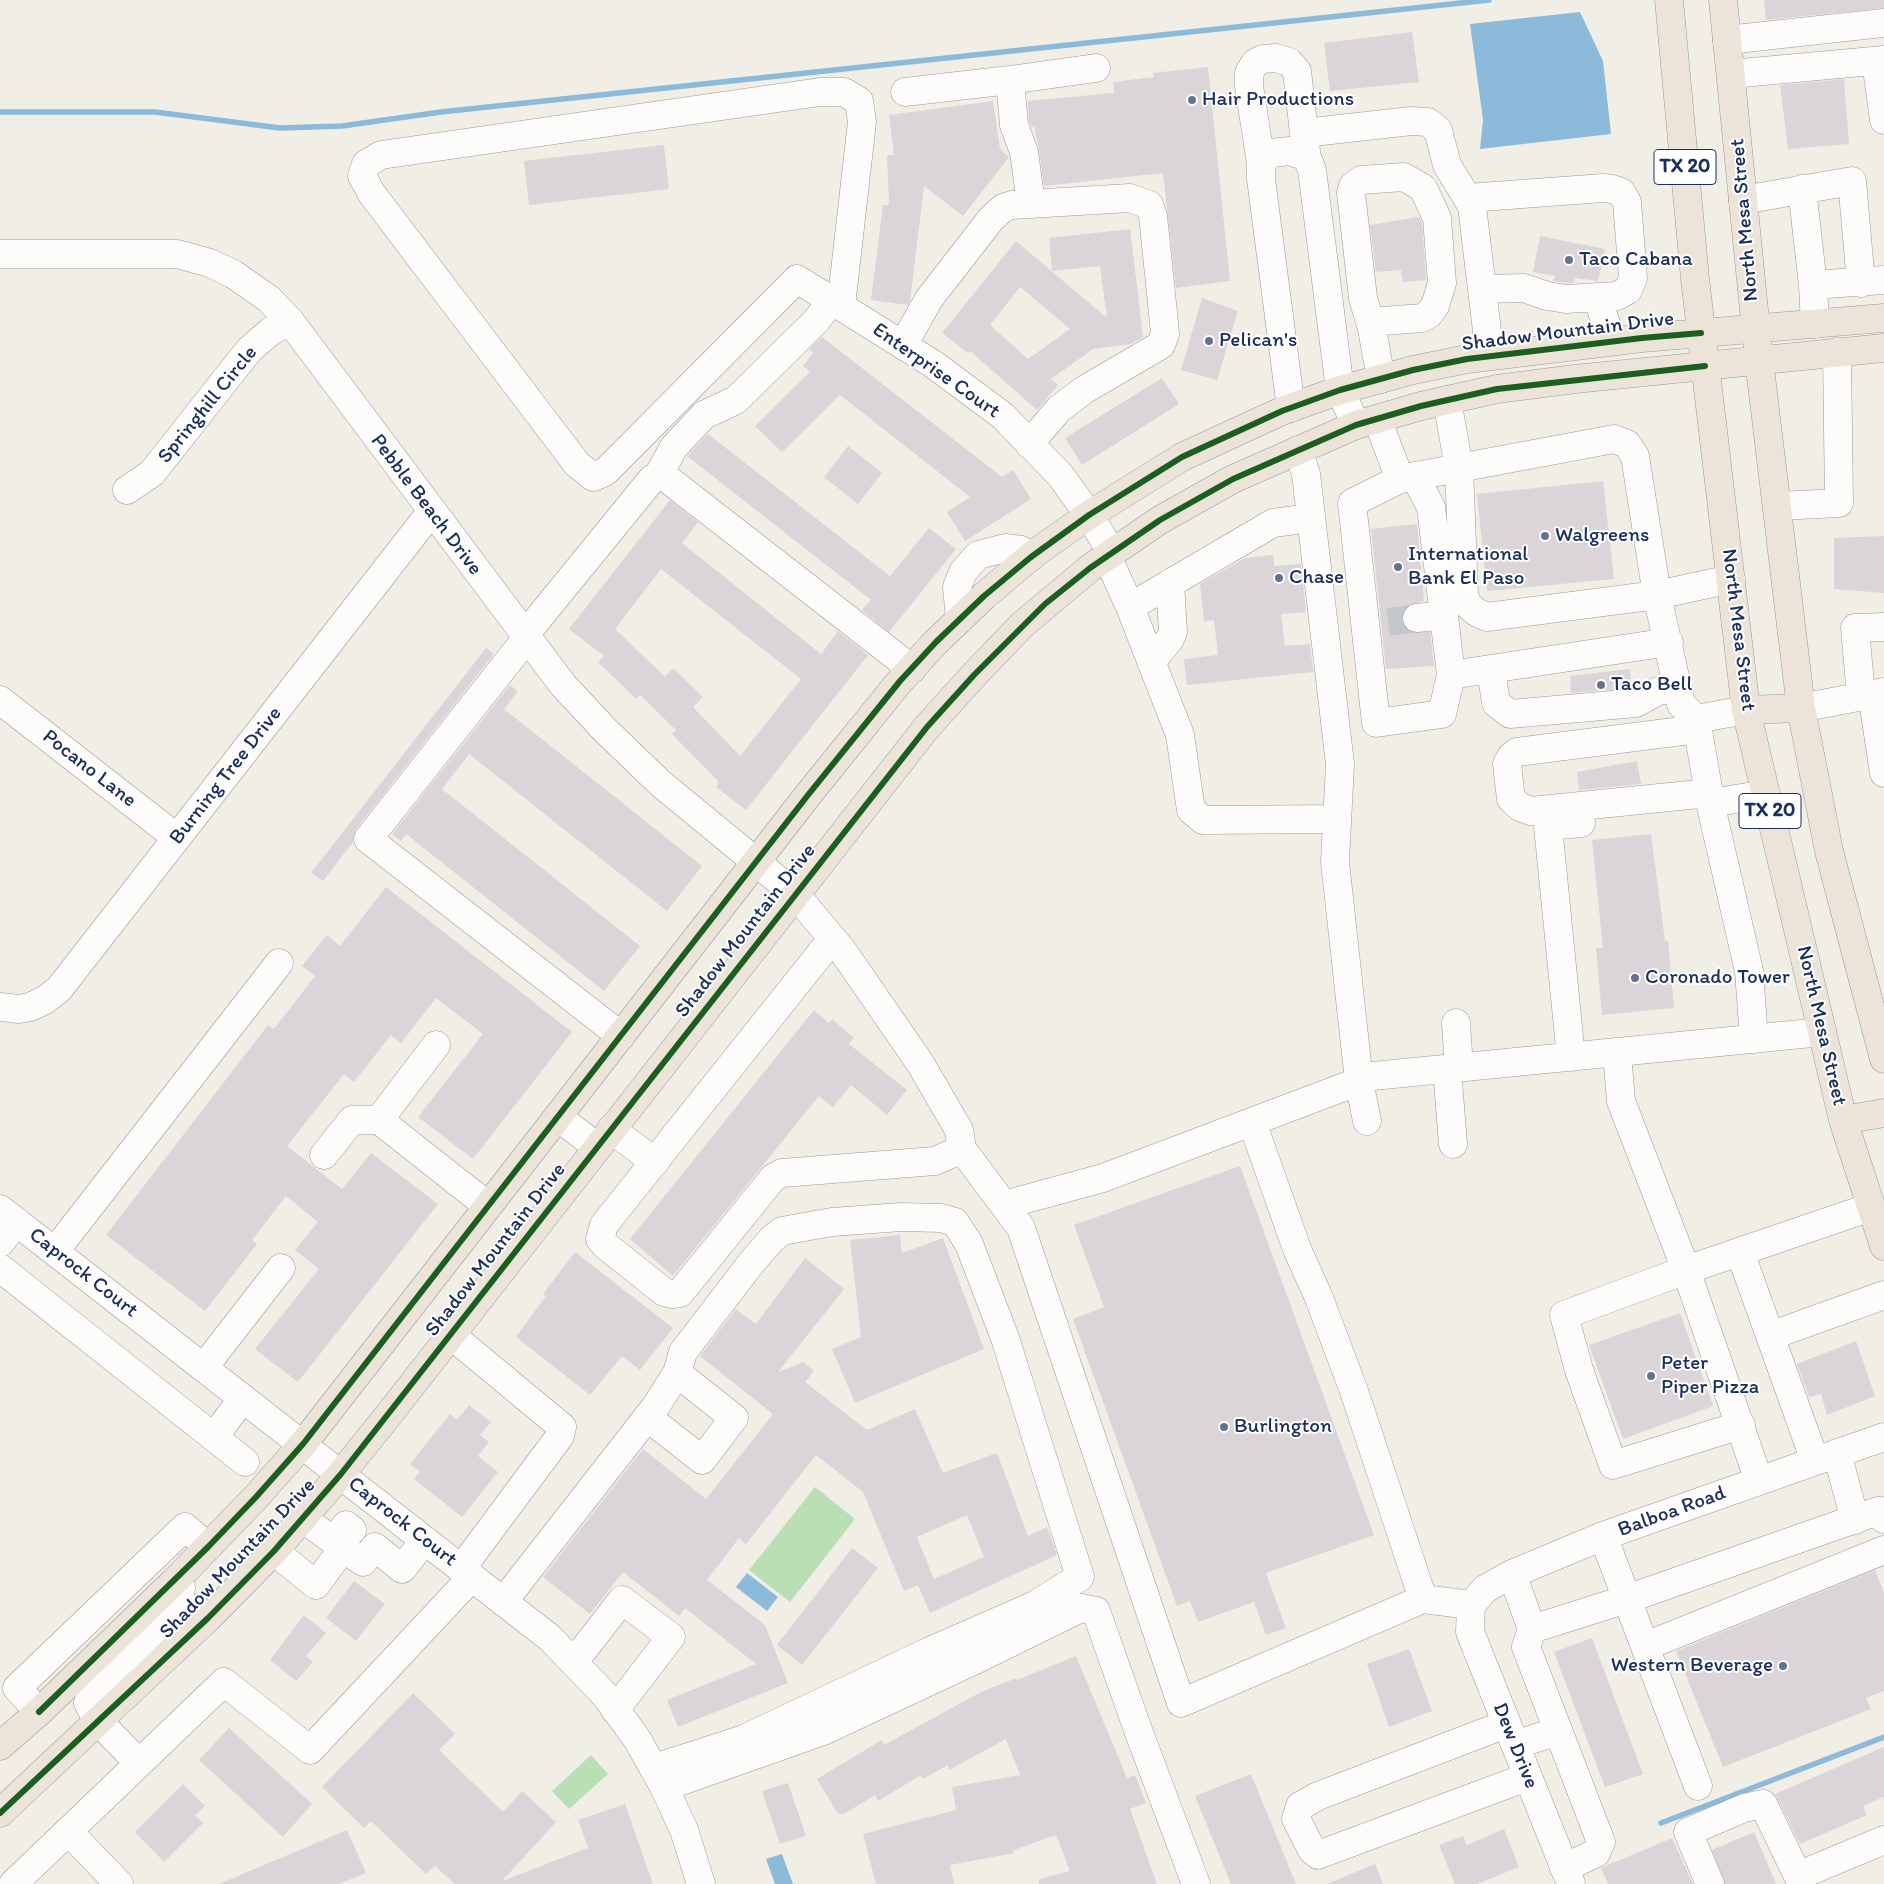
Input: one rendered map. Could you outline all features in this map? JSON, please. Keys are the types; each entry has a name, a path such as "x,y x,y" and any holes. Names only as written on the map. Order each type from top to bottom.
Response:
{"main road":[{"name":"North Mesa Street","path":"1669,0 1701,334 1746,710 1843,1120 1884,1246"},
{"name":"North Mesa Street","path":"1723,0 1759,360 1800,708 1829,851 1884,1059"},
{"name":"Shadow Mountain Drive","path":"0,1746 39,1712 176,1580 256,1498 303,1444 808,795 912,669 960,619 1030,557 1089,515 1182,457 1232,433 1340,390 1413,370 1490,356 1612,341 1884,318"},
{"name":"Shadow Mountain Drive","path":"0,1813 208,1618 274,1551 341,1474 927,727 974,675 1045,604 1109,554 1160,520 1232,479 1366,422 1447,400 1497,389 1565,380 1884,348"},
{"path":"1746,710 1800,708"},
{"path":"1843,1120 1884,1113"}],"street":[{"path":"1727,40 1884,23"},
{"path":"1291,408 1261,179 1261,163 1249,86 1249,73 1255,63 1263,59 1276,58 1288,62 1297,70 1306,145 1312,170 1340,390 1366,422 1408,478 1431,507 1430,616 1451,675 1442,714 1376,723 1377,623 1352,503 1408,478 1614,439 1627,444 1635,456 1657,595 1669,642 1681,704 1697,724 1711,802 1749,972 1754,1039"},
{"path":"1731,74 1880,61 1884,120"},
{"path":"904,92 1096,68"},
{"path":"1010,80 1014,125 1024,152 1030,204"},
{"name":"Enterprise Court","path":"836,303 862,122 859,101 844,92 820,92 381,155 366,164 362,176 372,194 577,464 593,477 605,472 797,279 903,345 978,396 1003,416 1060,476 1089,515 1109,554 1180,735 1191,810 1204,820 1337,819"},
{"path":"1261,163 1271,153 1290,151 1306,145 1398,122 1428,122 1438,130 1447,165 1472,206 1490,356"},
{"path":"1370,322 1422,318 1429,314 1435,306 1442,283 1437,218 1423,188 1404,177 1361,180 1353,186 1351,193 1363,298 1370,322 1381,379"},
{"path":"1743,200 1802,188 1852,181 1873,282 1813,285"},
{"path":"1468,198 1603,188 1621,192 1627,202 1632,278 1628,290 1616,296 1566,299 1546,296 1524,288 1483,289"},
{"path":"1802,188 1813,285 1815,324"},
{"path":"903,345 929,299 991,219 1003,208 1030,204 1130,198 1149,205 1153,216 1165,334 1161,345 1153,352 1084,390 1059,409 1029,444"},
{"name":"Pebble Beach Drive","path":"0,254 177,254 210,264 233,274 269,299 290,321 431,512 563,685 605,730 660,783 796,894 832,939 920,1063 959,1130 962,1149"},
{"path":"1596,297 1612,341"},
{"path":"621,1036 368,839 525,637 652,479 658,476 674,447 704,415 736,400 836,303"},
{"name":"Springhill Circle","path":"127,490 152,472 249,350 271,332 290,321"},
{"path":"1777,506 1839,503 1837,352"},
{"path":"1447,400 1459,468 1464,595 1468,604 1476,612 1487,617 1521,613 1657,595 1731,579"},
{"path":"1298,450 1306,474 1340,764 1335,862 1359,1081 1367,1121"},
{"path":"658,476 664,477 912,669"},
{"name":"Burning Tree Drive","path":"0,1007 19,1008 30,1006 45,1000 58,989 178,838 431,512"},
{"path":"1130,607 1273,523 1311,518"},
{"path":"1151,662 1170,639 1173,632 1170,583"},
{"path":"1884,627 1855,628 1881,737 1884,773"},
{"path":"1451,675 1669,642"},
{"path":"1491,669 1496,703 1510,714 1636,703 1658,691 1678,688"},
{"path":"1800,708 1872,694"},
{"name":"Pocano Lane","path":"0,700 178,838"},
{"path":"1711,802 1531,811 1520,807 1512,799 1508,764 1518,752 1697,724 1746,710"},
{"path":"1571,1058 1548,826 1766,794"},
{"path":"832,939 604,1225 600,1239 605,1245 664,1292 680,1293 773,1178 782,1172 935,1161 962,1149 1021,1228 1180,1703 1423,1599 1471,1605"},
{"path":"55,1251 279,964"},
{"path":"1453,1144 1453,1068 1456,1023"},
{"path":"1004,1205 1103,1178 1373,1076 1822,1032"},
{"path":"379,1120 436,1045"},
{"path":"1617,1053 1621,1101 1686,1270 1741,1424 1759,1481"},
{"path":"558,1117 655,1162"},
{"path":"324,1156 352,1120 379,1120 488,1206"},
{"path":"1252,1122 1297,1250 1319,1298 1354,1391 1423,1599"},
{"path":"1741,1424 1613,1465 1578,1370 1564,1315 1686,1270 1871,1207"},
{"path":"0,1243 8,1215"},
{"name":"Caprock Court","path":"8,1215 550,1638 574,1662 637,1739 659,1777 684,1830 701,1884"},
{"path":"503,1602 647,1417 677,1373 684,1352 714,1310 752,1262 782,1232 832,1222 901,1217 941,1218 955,1222 969,1244 1005,1338 1080,1577 1035,1605 921,1655 659,1777"},
{"path":"1532,1629 1875,1515 1826,1457 1770,1336 1740,1252"},
{"path":"0,1268 245,1462"},
{"path":"204,1367 281,1268"},
{"path":"1770,1336 1884,1295"},
{"path":"13,1884 224,1682 310,1750 466,1573 560,1436 562,1427 451,1335"},
{"path":"647,1417 702,1460 734,1418 677,1373"},
{"path":"214,1437 243,1398"},
{"name":"Balboa Road","path":"1471,1605 1485,1589 1512,1574 1602,1536 1884,1436"},
{"path":"302,1518 355,1542 402,1569 425,1540"},
{"path":"39,1712 17,1688 185,1527 208,1547"},
{"path":"1602,1536 1646,1646 1698,1786"},
{"path":"274,1551 316,1585 355,1542"},
{"path":"1646,1646 1884,1550"},
{"path":"1512,1574 1532,1629 1526,1647 1601,1842 1596,1853 1567,1876"},
{"path":"139,1763 98,1720 88,1703 96,1688 166,1618 180,1595 181,1587 176,1580"},
{"path":"574,1662 622,1600 671,1637 615,1710"},
{"name":"Dew Drive","path":"1471,1605 1470,1632 1567,1876"},
{"path":"659,1777 823,1731 977,1659 1080,1608 1096,1611 1196,1884"},
{"path":"1528,1777 1318,1855 1312,1850 1296,1819 1300,1806 1318,1796 1511,1734 1558,1731"},
{"path":"1710,1884 1688,1832 1744,1808 1764,1804 1800,1880 1882,1845"},
{"path":"68,1831 119,1884"}],"green space":[{"path":"815,1487 855,1519 790,1602 749,1570"},
{"path":"591,1755 608,1774 569,1809 552,1791"}],"water":[{"path":"1580,12 1603,61 1611,134 1480,149 1483,120 1470,24"},
{"path":"747,1573 778,1597 767,1611 736,1587"},
{"path":"782,1854 793,1884 775,1884 766,1859"}],"building":[{"path":"1764,0 1884,0 1884,8 1766,20"},
{"path":"1412,32 1419,82 1330,91 1324,43"},
{"path":"1208,67 1230,281 1176,288 1163,173 1044,186 1034,125 1032,128 1029,122 1028,101 1114,93 1113,82 1154,77 1153,73"},
{"path":"1844,79 1849,144 1788,149 1780,85"},
{"path":"993,101 1000,149 1009,157 963,216 924,186 910,301 908,305 871,300 883,205 889,205 887,155 894,155 889,115"},
{"path":"664,145 669,189 529,205 524,161"},
{"path":"1419,217 1422,222 1426,280 1403,282 1401,270 1376,272 1370,225"},
{"path":"1130,229 1143,337 1131,344 1093,349 1051,379 1058,385 1037,410 970,351 968,353 942,333 1016,241 1107,318 1100,266 1052,271 1049,238","holes":["1020,287 1070,329 1028,359 990,325"]},
{"name":"Taco Cabana","path":"1540,236 1605,249 1598,281 1575,278 1574,283 1567,283 1553,281 1555,276 1533,272"},
{"name":"Pelican's","path":"1202,298 1238,311 1217,380 1181,370"},
{"path":"822,337 1002,477 1013,470 1031,499 965,541 947,512 970,497 840,395 782,452 755,426 810,372 803,366 813,353 809,349"},
{"path":"1162,378 1179,404 1082,465 1065,438"},
{"path":"708,434 890,576 929,528 956,549 889,632 862,610 871,600 687,456"},
{"path":"848,446 882,473 858,504 824,477"},
{"name":"Walgreens","path":"1603,481 1614,579 1487,591 1477,494"},
{"path":"670,500 698,522 682,543 821,654 838,631 868,655 746,810 716,787 719,782 672,734 676,730 640,695 636,699 598,662 604,656 569,629","holes":["661,569 801,679 740,756 693,707 703,697 673,668 665,677 615,629"]},
{"name":"International Bank El Paso","path":"1417,524 1424,601 1407,606 1403,612 1402,620 1405,628 1411,632 1430,632 1434,666 1386,669 1371,529"},
{"path":"1884,536 1884,593 1834,589 1834,538"},
{"path":"1273,555 1274,566 1301,564 1306,612 1281,614 1285,646 1310,644 1313,672 1187,685 1184,659 1218,655 1214,620 1204,621 1200,584 1245,558"},
{"path":"486,648 494,654 356,829 353,842 323,881 311,873"},
{"name":"Taco Bell","path":"1630,669 1631,688 1571,693 1570,676"},
{"path":"510,685 518,691 504,709 702,866 667,911 469,754 442,789 640,946 604,991 406,834 401,841 392,834"},
{"path":"1637,761 1641,784 1579,790 1577,772"},
{"path":"1651,834 1665,941 1668,941 1674,1008 1602,1015 1596,948 1603,948 1592,840"},
{"path":"386,887 572,1032 473,1159 418,1117 483,1034 436,998 401,1043 391,1035 354,1082 344,1074 287,1146 342,1189 371,1153 438,1204 298,1382 255,1349 319,1269 295,1250 318,1222 286,1196 252,1240 257,1244 205,1311 106,1235 268,1025 274,1029 315,976 302,966 327,935 340,946"},
{"path":"814,1010 829,1023 832,1019 854,1038 849,1044 907,1090 887,1115 851,1085 833,1107 819,1096 673,1276 630,1239"},
{"name":"Burlington","path":"1240,1166 1374,1535 1266,1573 1286,1628 1266,1635 1254,1602 1198,1622 1190,1601 1177,1606 1073,1319 1104,1307 1074,1225"},
{"path":"900,1235 902,1253 943,1238 984,1349 855,1403 832,1349 861,1337 850,1240"},
{"path":"575,1252 673,1328 640,1370 622,1356 590,1395 516,1337 546,1296 543,1294"},
{"path":"805,1258 844,1289 778,1372 803,1362 814,1371 805,1382 867,1430 915,1409 943,1473 997,1453 1028,1536 1047,1527 1057,1555 930,1613 918,1585 904,1591 863,1492 816,1455 746,1544 739,1538 707,1580 765,1625 788,1683 678,1727 667,1700 756,1664 685,1608 679,1616 623,1572 590,1614 543,1577 643,1449 706,1499 773,1414 700,1356 736,1309 756,1324","holes":["967,1515 984,1557 934,1579 917,1537"]},
{"name":"Peter Piper Pizza","path":"1680,1313 1713,1406 1623,1439 1589,1345"},
{"path":"1856,1341 1875,1396 1827,1415 1821,1394 1809,1397 1797,1364"},
{"path":"469,1405 491,1422 480,1435 489,1442 478,1456 498,1472 462,1517 414,1479 420,1472 410,1464 450,1414 457,1420"},
{"path":"852,1548 878,1568 802,1665 777,1645"},
{"name":"Western Beverage","path":"1875,1570 1884,1593 1884,1691 1866,1698 1871,1709 1723,1767 1676,1651"},
{"path":"354,1581 385,1604 356,1641 326,1618"},
{"path":"304,1615 326,1633 306,1656 313,1662 296,1681 270,1660"},
{"path":"1592,1638 1643,1774 1605,1787 1554,1652"},
{"path":"1409,1649 1432,1711 1389,1727 1367,1664"},
{"path":"1076,1656 1127,1778 1135,1775 1146,1803 1130,1809 1157,1884 1039,1884 1039,1879 1070,1871 1056,1835 1014,1850 1014,1853 950,1865 954,1884 876,1884 863,1834 956,1810 952,1787 1020,1775 1006,1739 949,1770 948,1765 923,1779 921,1775 878,1801 875,1795 844,1814 838,1814 817,1779 882,1740 884,1745 981,1692 1016,1678 1017,1680"},
{"path":"413,1693 455,1734 439,1750 503,1812 522,1791 556,1822 502,1881 588,1848 578,1820 625,1804 653,1884 455,1884 435,1866 426,1874 371,1821 364,1828 322,1787"},
{"path":"229,1728 312,1804 283,1837 199,1760"},
{"path":"1884,1747 1884,1797 1863,1806 1867,1815 1800,1844 1775,1794"},
{"path":"1251,1774 1296,1884 1231,1884 1195,1796"},
{"path":"788,1783 806,1836 780,1844 762,1791"},
{"path":"183,1784 205,1806 195,1816 203,1823 164,1862 135,1832"},
{"path":"1504,1829 1519,1867 1477,1884 1455,1884 1439,1845 1463,1836 1467,1845"},
{"path":"347,1830 366,1873 339,1884 219,1884"},
{"path":"1754,1832 1776,1884 1725,1884 1712,1850"},
{"path":"1672,1838 1693,1884 1608,1884 1601,1868"},
{"path":"1375,1864 1383,1884 1327,1884"}],"waterway":[{"path":"0,112 155,112 280,128 342,126 441,112 1489,0"},
{"path":"1661,1823 1884,1737"}],"tunnel":[{"path":"1388,622 1417,618"}],"cycle path":[{"path":"39,1712 208,1547 303,1444 808,795 900,681 936,642 984,596 1031,557 1089,515 1182,457 1282,411 1340,390 1413,370 1467,359 1642,338 1701,333"},
{"path":"0,1813 208,1618 274,1551 341,1474 927,727 974,675 1045,604 1090,568 1160,520 1233,479 1356,425 1421,406 1497,389 1705,366"}],"place":[{"name":"Hair Productions","path":"1192,100"},
{"name":"Taco Cabana","path":"1569,260"},
{"name":"Pelican's","path":"1209,341"},
{"name":"Walgreens","path":"1545,536"},
{"name":"International Bank El Paso","path":"1398,567"},
{"name":"Chase","path":"1279,578"},
{"name":"Taco Bell","path":"1601,685"},
{"name":"Coronado Tower","path":"1635,978"},
{"name":"Peter Piper Pizza","path":"1651,1376"},
{"name":"Burlington","path":"1224,1427"},
{"name":"Western Beverage","path":"1783,1666"}]}
